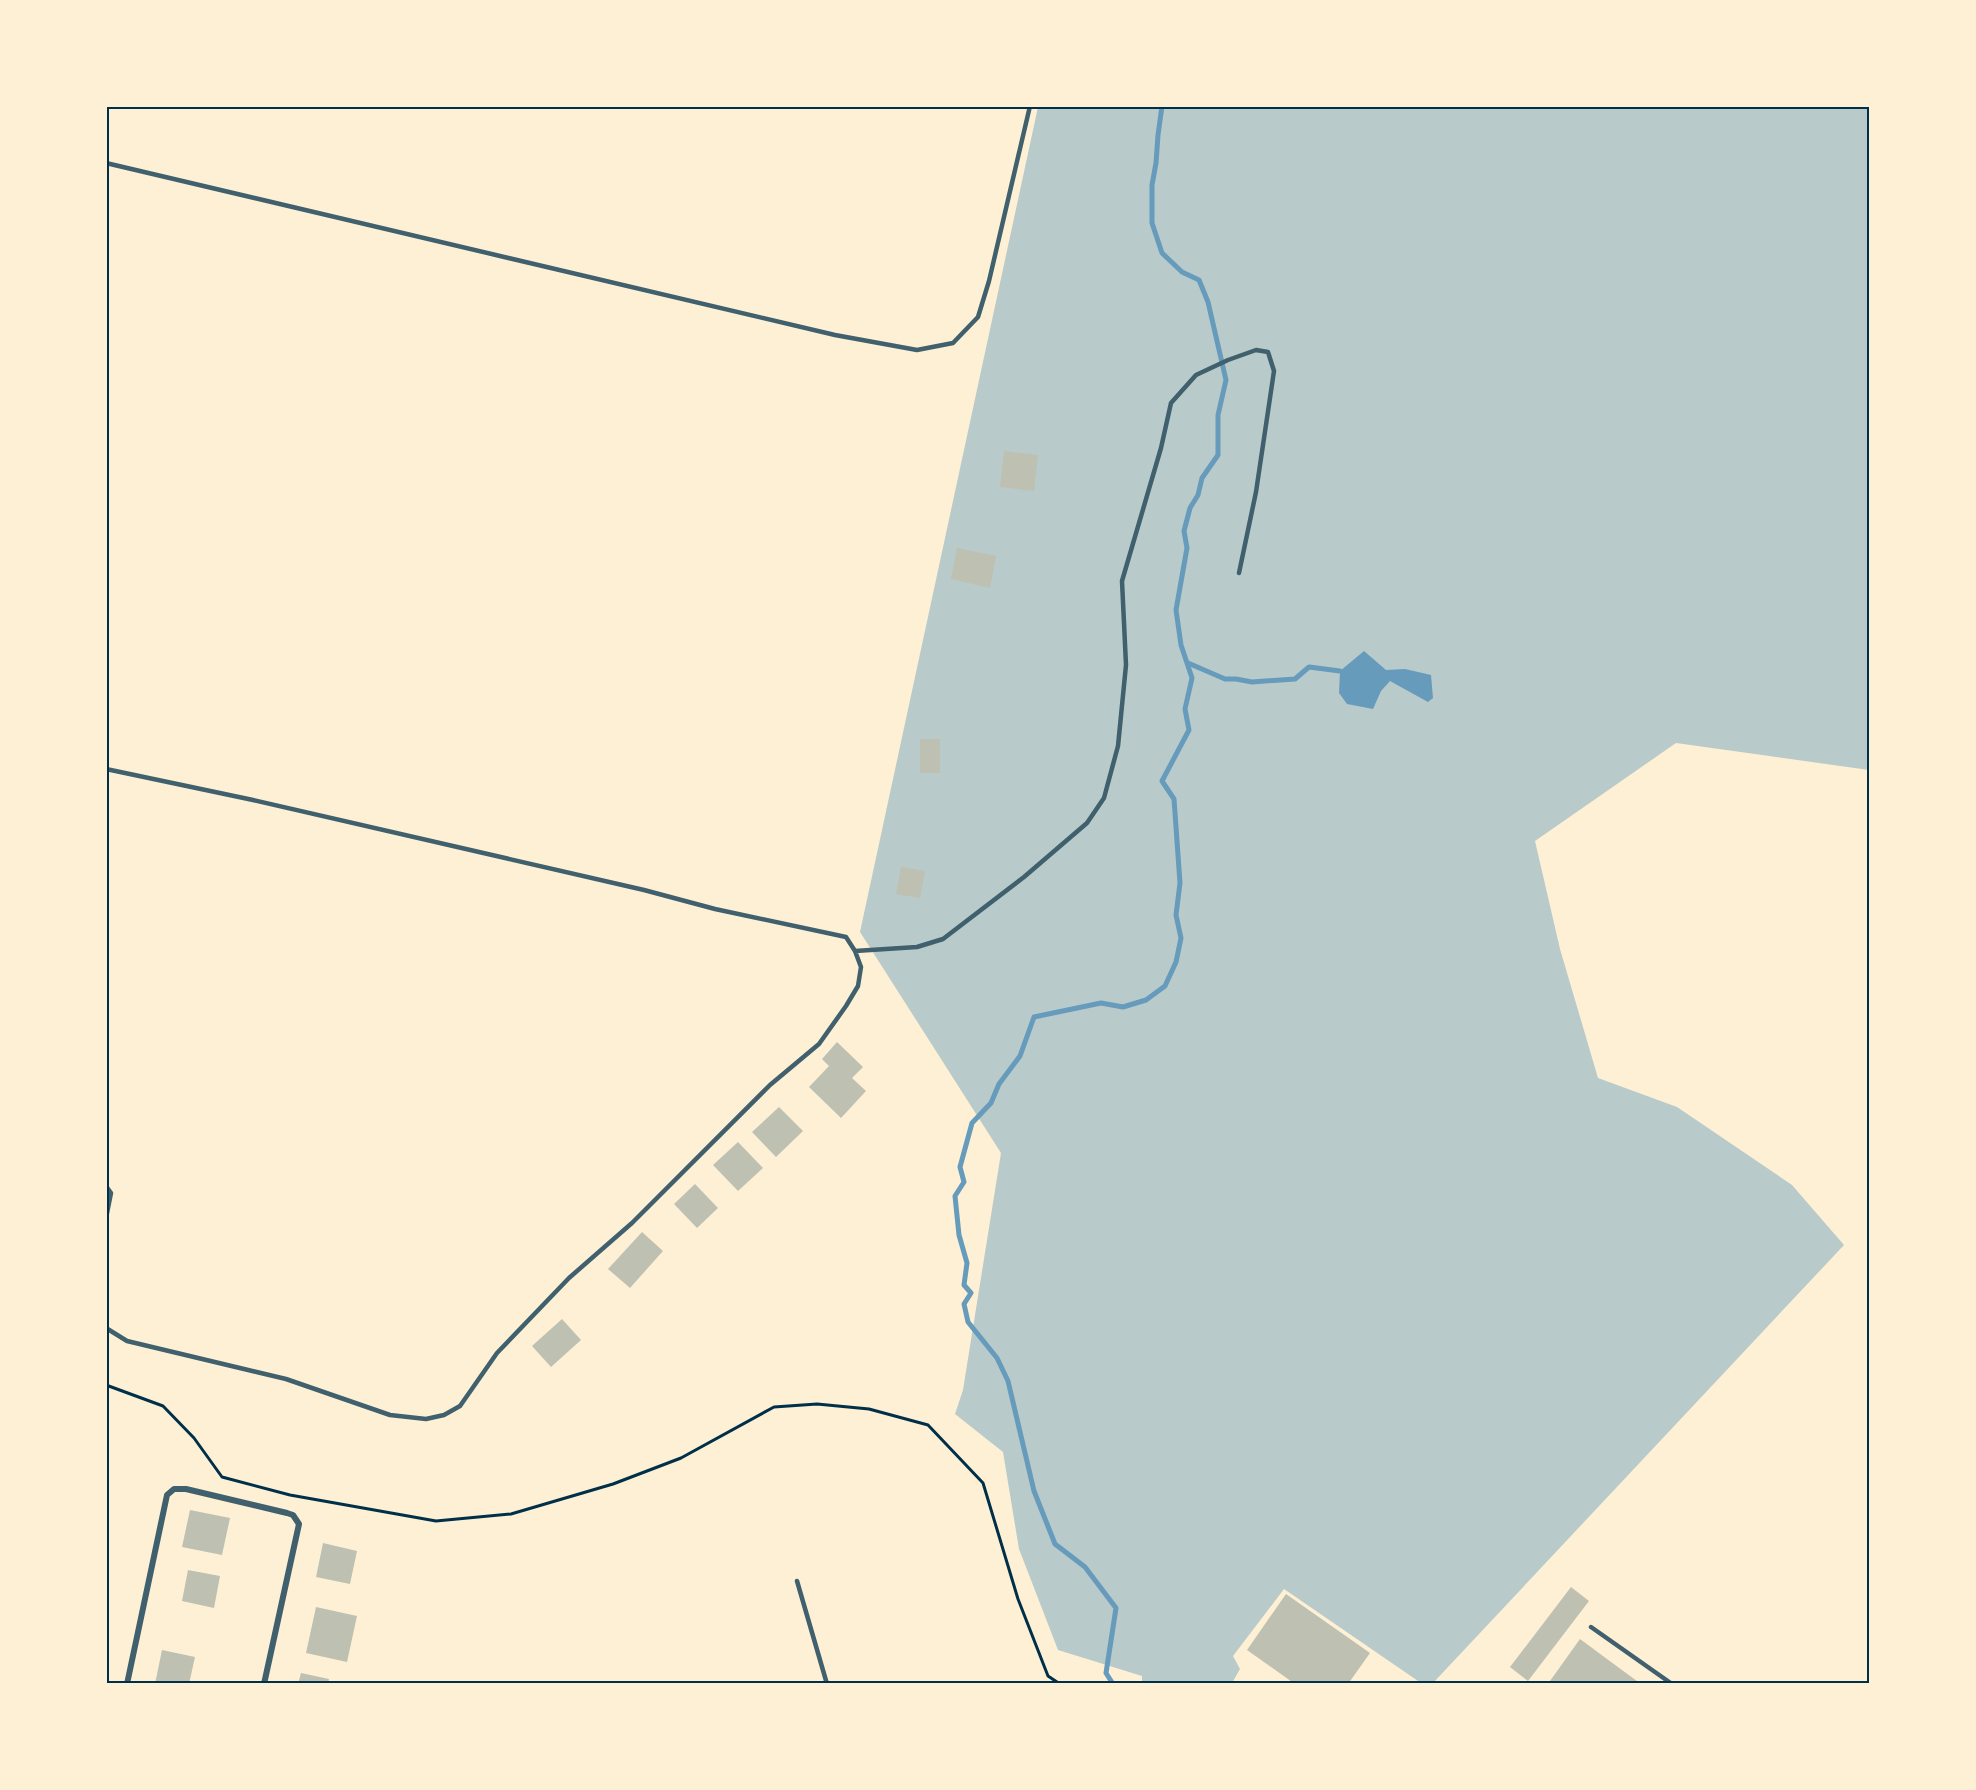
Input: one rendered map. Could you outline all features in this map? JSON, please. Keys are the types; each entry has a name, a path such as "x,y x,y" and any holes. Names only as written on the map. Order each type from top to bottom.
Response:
{"street":[{"path":"127,1683 167,1495 174,1490 186,1489 287,1513 293,1515 298,1524 264,1683"}],"lane":[{"path":"106,163 801,327 917,350 953,343 978,317 989,280 1030,106"},
{"path":"855,951 917,947 943,939 1024,878 1087,823 1104,798 1118,746 1126,665 1122,581 1161,448 1171,403 1196,375 1256,350 1268,352 1274,371 1256,492 1239,573"},
{"path":"106,769 253,800 644,890 715,909 846,937 861,967 858,986 819,1044 770,1085 632,1223 569,1278 497,1353 460,1406 444,1415 426,1419 390,1415 286,1379 127,1341 106,1328"},
{"path":"106,1186 111,1193 106,1218"},
{"path":"797,1581 827,1683"},
{"path":"1591,1628 1672,1683"}],"path":[{"path":"106,1385 163,1406 194,1438 222,1477 290,1495 436,1521 511,1514 613,1484 681,1458 774,1407 817,1404 869,1409 928,1425 983,1482 1022,1610 1048,1676 1060,1683"}],"shaded area":[{"path":"1038,107 1869,107 1869,770 1676,743 1535,841 1560,949 1598,1078 1677,1107 1792,1185 1844,1245 1433,1683 1421,1683 1284,1589 1233,1656 1240,1669 1232,1683 1142,1683 1142,1676 1058,1650 1019,1549 1003,1452 955,1414 963,1390 1001,1153 860,932"}],"water":[{"path":"1364,651 1386,670 1405,669 1431,675 1433,698 1428,702 1390,681 1381,691 1373,709 1347,704 1339,693 1340,671"}],"building":[{"path":"1004,451 1038,455 1034,491 1000,487"},
{"path":"957,548 996,556 990,588 951,579"},
{"path":"920,739 940,739 940,773 920,773"},
{"path":"901,867 925,871 920,898 896,894"},
{"path":"837,1042 863,1067 852,1078 866,1091 841,1118 809,1087 829,1066 822,1059"},
{"path":"779,1107 803,1131 776,1157 752,1132"},
{"path":"738,1142 763,1168 738,1191 713,1165"},
{"path":"695,1184 718,1208 697,1228 674,1204"},
{"path":"642,1232 663,1251 630,1288 608,1269"},
{"path":"562,1319 581,1340 551,1367 532,1346"},
{"path":"190,1510 230,1518 222,1555 182,1547"},
{"path":"323,1543 357,1551 350,1584 316,1577"},
{"path":"188,1570 220,1576 214,1608 182,1601"},
{"path":"1571,1587 1589,1601 1528,1681 1510,1667"},
{"path":"1286,1594 1370,1653 1348,1684 1295,1684 1247,1650"},
{"path":"316,1607 357,1616 347,1662 306,1653"},
{"path":"1580,1639 1641,1684 1554,1684 1550,1681"},
{"path":"162,1650 195,1657 189,1684 155,1684"},
{"path":"301,1673 329,1679 328,1684 298,1684"}],"waterway":[{"path":"1113,1684 1106,1673 1116,1608 1085,1567 1055,1544 1034,1491 1008,1381 997,1358 968,1322 964,1304 971,1293 964,1285 967,1263 959,1235 955,1196 964,1182 960,1167 972,1123 991,1103 999,1084 1020,1056 1034,1017 1101,1003 1123,1007 1146,1000 1165,986 1176,962 1181,938 1176,915 1180,883 1174,799 1162,781 1189,730 1185,709 1192,678 1181,645 1176,610 1187,548 1184,531 1202,478 1218,455 1218,415 1226,380 1208,302 1199,280 1182,272 1162,253 1152,223 1152,185 1162,106"},
{"path":"1188,663 1225,679 1252,682 1295,679 1309,667 1340,671"}]}
